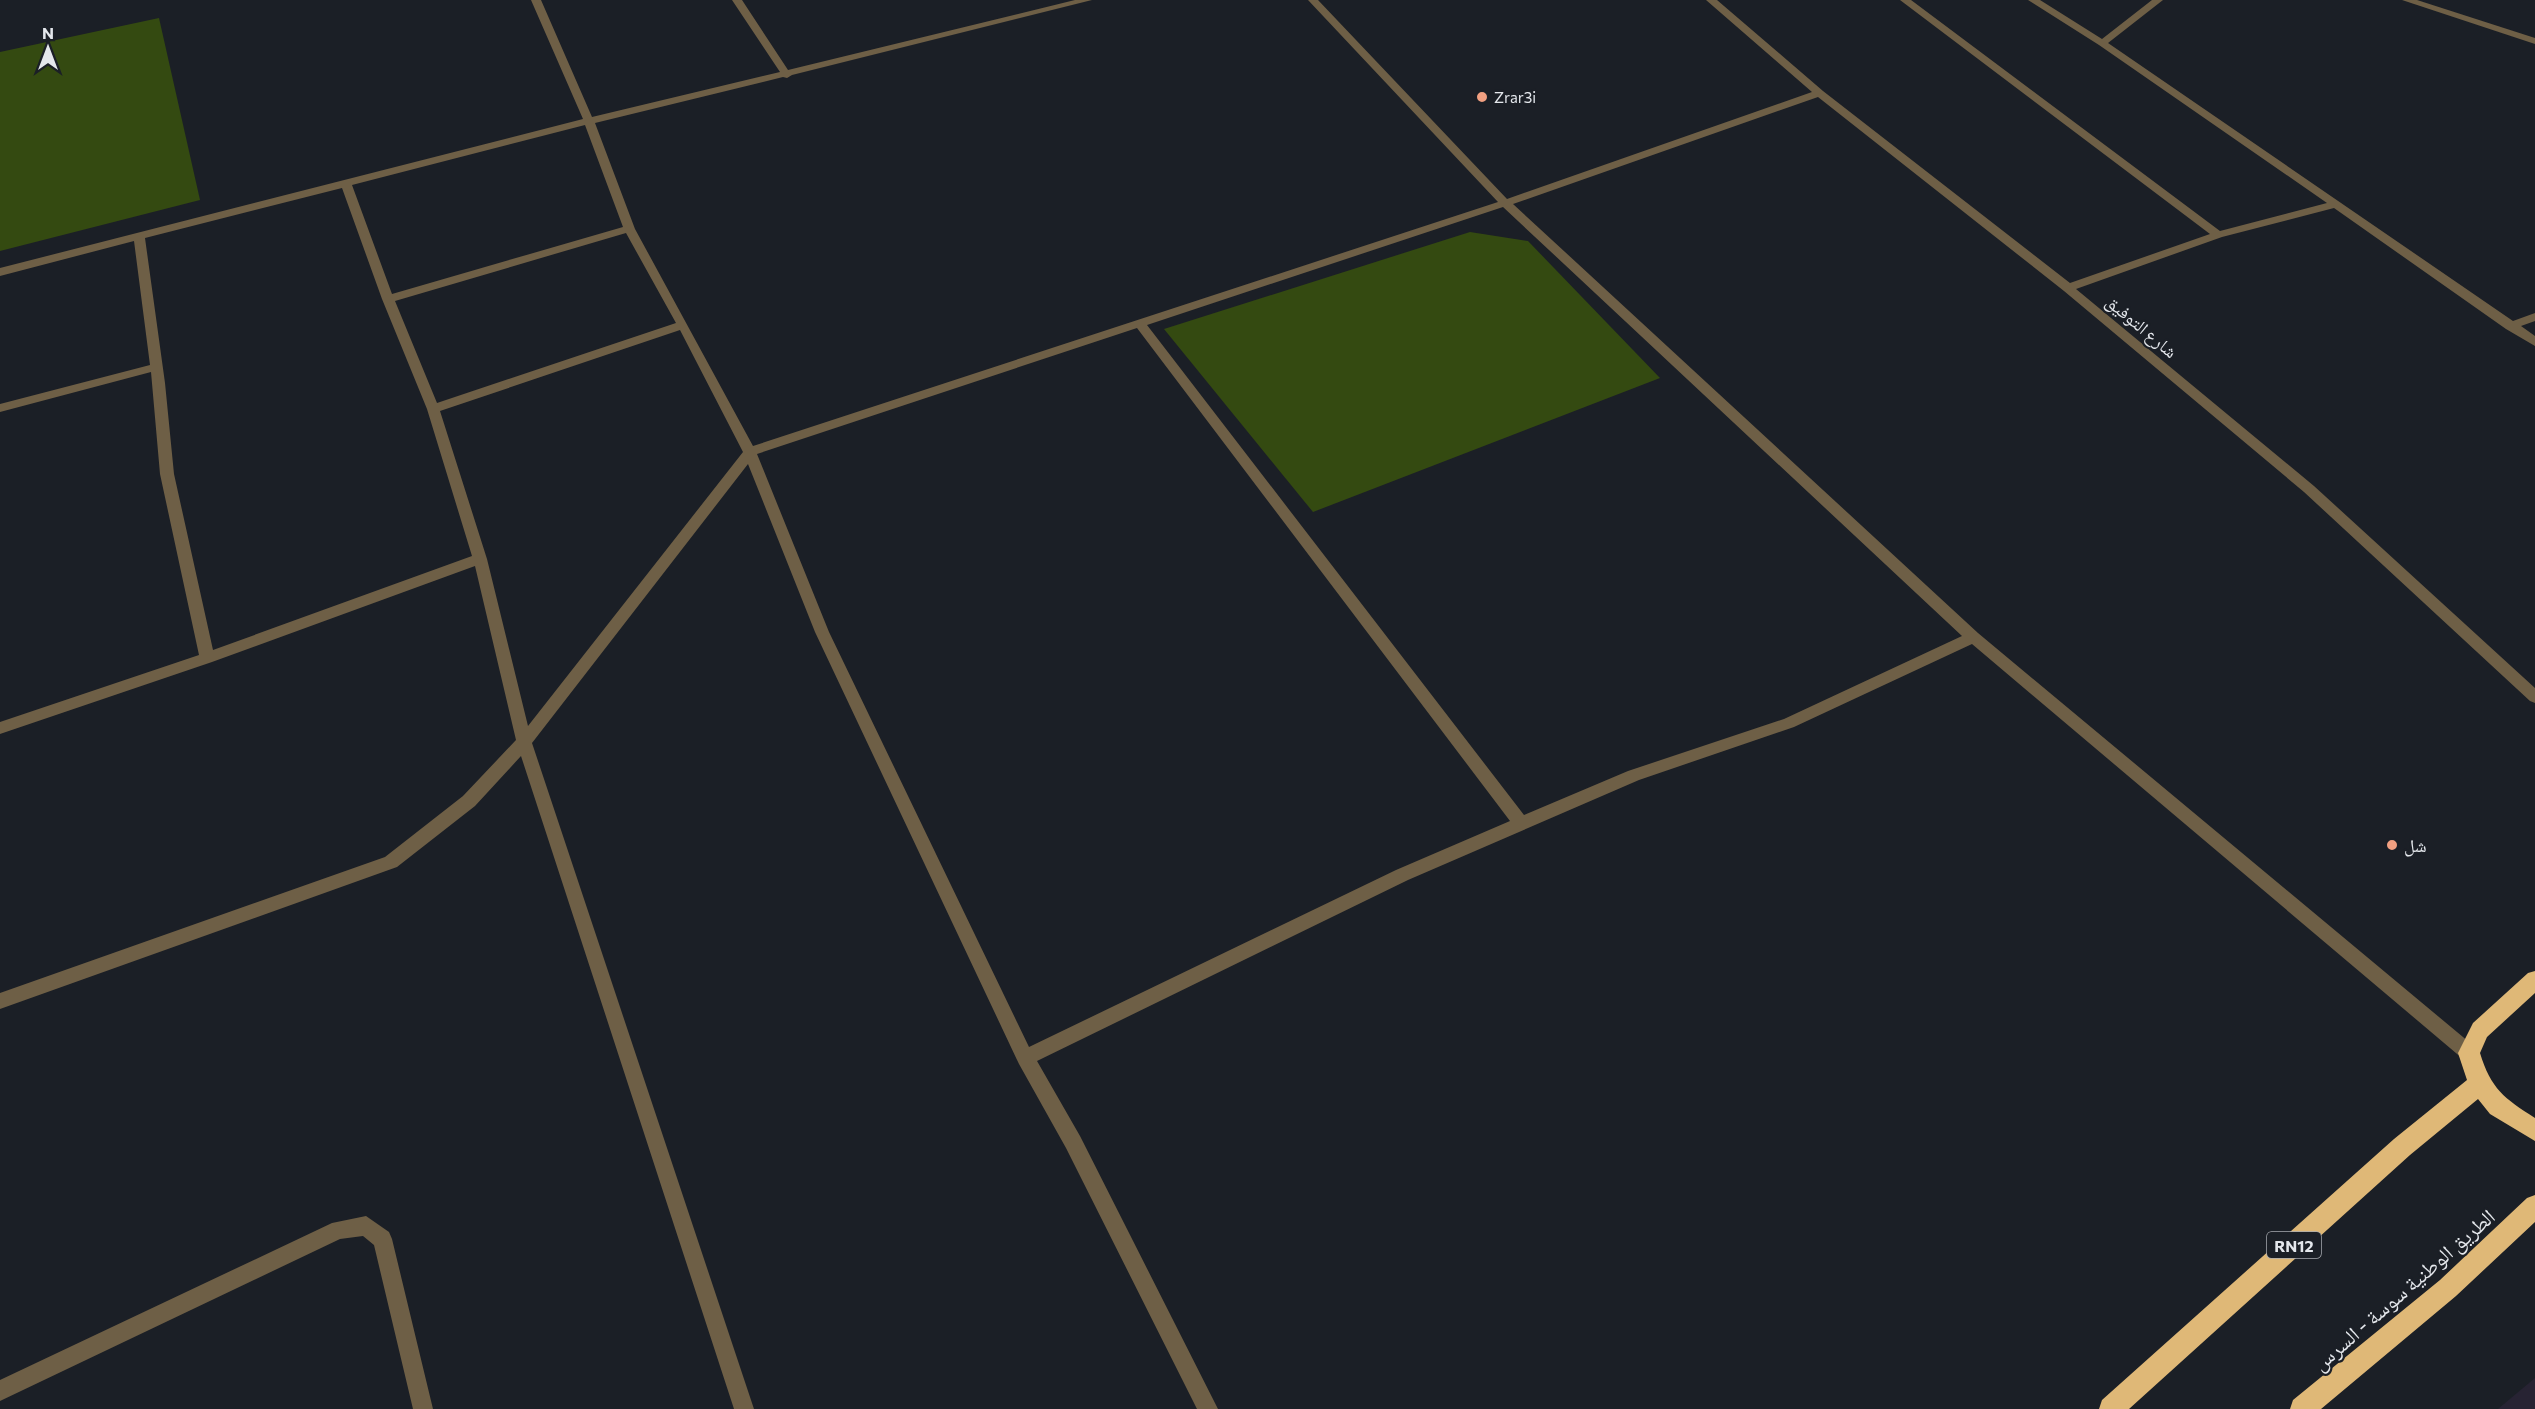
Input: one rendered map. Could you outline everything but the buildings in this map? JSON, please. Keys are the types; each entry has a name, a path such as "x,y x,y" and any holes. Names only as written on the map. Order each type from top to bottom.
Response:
{"highway":[{"path":"2535,980 2480,1030 2469,1053 2479,1084 2498,1107 2535,1130"},
{"name":"RN12","path":"2111,1409 2402,1147 2479,1084"},
{"name":"الطريق الوطنية سوسة - السرس","path":"2302,1409 2448,1288 2535,1206"}],"street":[{"path":"536,0 589,121 629,229 750,452 822,632 1025,1058 1073,1142 1208,1409"},
{"path":"737,0 787,75"},
{"path":"0,272 589,121 787,75 1087,0"},
{"path":"1313,0 1505,203 1973,637 2469,1053"},
{"name":"شارع التوفيق","path":"1711,0 1819,93 2068,288 2309,489 2535,697"},
{"path":"1905,0 2218,235"},
{"path":"2033,0 2102,43 2333,205 2535,342"},
{"path":"2102,43 2158,0"},
{"path":"2407,0 2535,41"},
{"path":"0,1001 391,862 469,801 524,742 750,452 1505,203 1819,93"},
{"path":"346,184 388,299 433,409 480,559 524,742 744,1409"},
{"path":"2068,288 2218,235 2333,205"},
{"path":"388,299 629,229"},
{"path":"138,237 157,367 167,474 207,658"},
{"path":"2510,326 2535,317"},
{"path":"1140,324 1521,824"},
{"path":"433,409 683,325"},
{"path":"0,408 157,367"},
{"path":"0,728 207,658 480,559"},
{"path":"1025,1058 1402,875 1634,775 1789,723 1973,637"},
{"path":"0,1390 339,1230 366,1226 382,1239 423,1409"}],"shaded area":[{"path":"2535,1378 2535,1409 2498,1409"}],"green space":[{"path":"159,18 200,200 0,251 0,52"},
{"path":"1470,232 1528,241 1660,378 1313,512 1164,329"}],"place":[{"name":"Zrar3i","path":"1482,97"},
{"name":"شل","path":"2392,845"}]}
